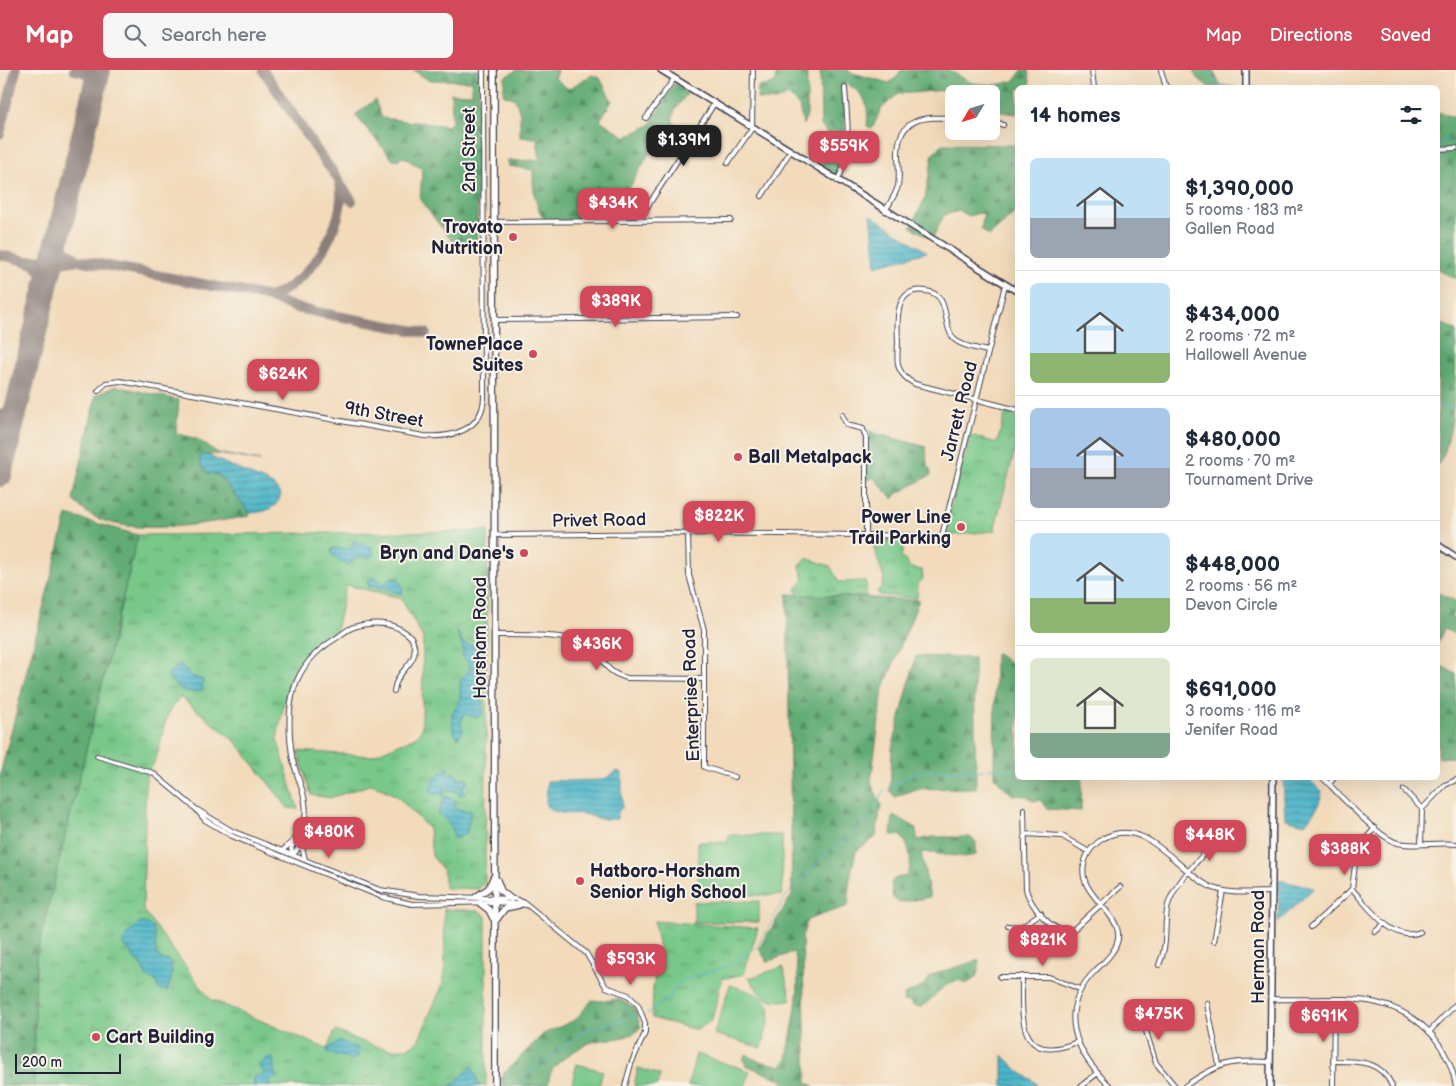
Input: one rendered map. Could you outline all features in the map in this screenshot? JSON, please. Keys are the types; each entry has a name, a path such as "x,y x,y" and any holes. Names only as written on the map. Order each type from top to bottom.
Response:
{"main road":[{"name":"Horsham Road","path":"494,70 495,1086"},
{"path":"661,70 1015,290"},
{"path":"1246,70 1246,85"},
{"path":"1440,546 1456,556"},
{"name":"Herman Road","path":"1270,1086 1273,780"},
{"path":"476,897 489,888 495,873"},
{"path":"495,873 501,891 511,899"},
{"path":"480,903 490,912 495,922 505,908 519,904"}],"street":[{"name":"2nd Street","path":"483,70 483,411"},
{"path":"728,163 752,128 753,70"},
{"path":"1092,70 1094,85"},
{"path":"1161,70 1165,85"},
{"path":"646,118 674,79"},
{"path":"837,181 844,168 847,154 845,88"},
{"path":"638,221 714,104"},
{"path":"885,210 898,184 898,142 905,129 915,121 923,118 945,118"},
{"path":"1440,149 1456,148"},
{"path":"762,196 790,152"},
{"path":"494,222 589,219 638,221 731,220"},
{"name":"Jarrett Road","path":"940,544 1005,285"},
{"path":"988,351 961,344 955,340 948,329 944,304 934,293 924,290 914,292 906,296 900,305 897,315 898,365 905,377 915,384 1015,409"},
{"path":"495,320 737,317"},
{"name":"9th Street","path":"98,391 106,383 120,381 431,436 447,435 464,429 476,420 483,411"},
{"path":"842,415 847,425 863,428 866,438 866,535"},
{"name":"Privet Road","path":"495,535 688,533 942,536"},
{"name":"Enterprise Road","path":"688,533 689,575 704,630 704,768 735,777"},
{"path":"293,854 291,850 305,818 304,800 292,755 290,715 293,689 300,672 310,657 352,628 380,623 395,626 412,637 415,653 412,661 398,675 394,691"},
{"path":"496,635 530,635 580,641 593,649 607,668 618,676 628,678 704,679"},
{"path":"97,756 154,773 211,824 232,836 382,898 412,904 480,903 511,899 522,901 586,953 606,987 628,995 638,1005 645,1023 645,1033 631,1064 625,1086"},
{"path":"1325,780 1375,828 1398,843 1456,844"},
{"path":"1329,784 1332,780"},
{"path":"1421,844 1422,809 1445,784 1456,780"},
{"path":"1404,790 1422,809"},
{"path":"196,809 226,828 380,890 414,895 476,897 527,905"},
{"path":"1024,809 1026,889 1041,913 1054,927 1070,930 1077,927 1120,887"},
{"path":"293,854 297,852 305,829 303,824"},
{"path":"1311,927 1352,890 1357,849 1375,828"},
{"path":"1110,1086 1098,1073 1077,1042 1073,1016 1080,989 1111,954 1117,942 1117,929 1114,920 1091,894 1084,881 1084,866 1089,852 1099,842 1109,836 1122,833 1137,835 1150,840 1200,881 1224,891 1272,892"},
{"path":"1025,834 1062,836 1089,852"},
{"path":"283,850 296,838"},
{"path":"1159,965 1166,949 1168,905 1173,893 1216,840"},
{"path":"301,841 305,859"},
{"path":"1352,890 1385,923 1402,934 1415,935 1420,932"},
{"path":"1214,941 1224,891"},
{"path":"1008,926 1021,927 1041,913"},
{"path":"1375,932 1385,923"},
{"path":"1022,976 1022,1023 1030,1039 1046,1048 1061,1048 1077,1042"},
{"path":"1000,977 1052,977 1080,989"},
{"path":"1272,999 1358,999 1384,1004 1412,1017 1429,1032 1446,1055 1456,1086"},
{"path":"1333,1086 1334,999"},
{"path":"1207,1003 1218,1065"},
{"path":"1429,1032 1456,1004"},
{"path":"1128,1011 1144,1025 1156,1063 1175,1086"},
{"path":"1334,1061 1367,1063 1381,1071 1392,1086"},
{"path":"1185,1086 1218,1065 1236,1062 1270,1062"},
{"path":"1081,1086 1098,1073"}],"green space":[{"path":"413,70 479,70 477,246 456,246 420,200 422,169 404,157 394,161 355,115 375,100 382,118 448,126 452,121 451,93 472,94 472,81 428,80"},
{"path":"517,70 557,70 555,78 568,89 592,75 600,78 612,101 600,120 626,137 650,125 675,83 688,93 675,109 672,122 694,134 681,153 655,136 651,150 623,199 605,193 595,219 545,221 538,209 533,184 533,170 508,166 507,161 540,160 537,138 520,137 520,114 515,99 503,94 505,77"},
{"path":"777,70 807,70 807,115 803,125 799,106 788,95 775,101 757,99 758,87 774,84"},
{"path":"820,70 849,70 849,72 889,83 898,76 901,70 949,70 972,83 996,85 945,85 945,90 898,94 881,109 872,129 867,126 867,111 864,99 857,91 844,82 845,166 835,180 819,170 834,143 821,125"},
{"path":"1022,70 1028,70 1031,85 1015,85 1015,114 1000,112 1000,85 996,85 1014,81"},
{"path":"1194,70 1213,70 1220,85 1206,85 1196,77"},
{"path":"1440,113 1456,118 1456,279 1440,271"},
{"path":"942,144 1015,145 1015,213 989,236 981,229 984,214 979,213 969,216 959,211 944,215 932,239 911,227 925,198 933,154"},
{"path":"1440,323 1456,330 1454,402 1452,421 1444,453 1440,461"},
{"path":"116,386 179,400 176,433 197,439 218,453 260,461 218,454 200,456 208,473 214,472 223,480 250,513 249,516 181,526 130,526 107,522 88,513 73,499 96,395"},
{"path":"1006,412 1015,414 1015,450 994,531 943,536 970,435 997,443"},
{"path":"864,430 926,447 927,465 930,468 931,475 897,494 893,499 874,478 866,480"},
{"path":"67,515 138,535 36,957 34,1086 0,1086 0,775"},
{"path":"488,531 485,882 479,889 445,888 443,870 432,856 429,829 397,796 372,784 330,798 311,795 298,751 371,756 415,737 422,729 423,638 401,598 346,585 336,632 309,651 289,679 277,739 298,809 288,808 236,742 180,697 172,707 167,717 157,756 153,766 146,775 143,910 210,999 327,1049 335,1031 366,1043 389,1049 409,1047 418,1041 442,986 445,973 444,909 479,911 486,916 486,1086 34,1086 36,957 138,535"},
{"path":"906,538 901,556 911,568 922,570 923,579 918,583 917,598 879,595 877,591 882,587 884,578 871,540"},
{"path":"806,558 830,566 839,582 866,581 867,597 798,595 796,588 804,580 800,566"},
{"path":"787,594 919,600 883,690 871,782 881,805 876,837 856,851 850,878 848,906 807,920 802,938 807,1082 814,1086 789,1086 779,1079 746,1065 743,1059 746,1054 758,1061 782,1066 787,1059 797,992 798,978 794,952 767,962 759,948 792,895"},
{"path":"1440,594 1456,601 1456,608 1451,617 1456,621 1456,634 1444,629 1440,638"},
{"path":"995,653 1015,666 1015,780 1082,780 1081,811 1048,809 1040,800 1033,801 1027,796 1012,795 994,777"},
{"path":"916,656 974,658 976,788 915,789 895,797 890,791 892,749"},
{"path":"1440,665 1456,674 1456,757 1440,758"},
{"path":"893,815 915,827 918,840 933,837 970,837 976,842 976,855 965,857 921,852 930,897 899,903 893,898 891,882 896,878 906,876 910,866 910,855 900,835 891,835"},
{"path":"729,835 782,835 782,895 698,895 698,842 728,842"},
{"path":"759,901 759,922 694,922 694,902"},
{"path":"654,921 758,928 744,974 722,979 712,1020 697,1030 652,1018 653,987 660,955"},
{"path":"979,960 978,973 972,981 964,984 962,981 951,983 921,1007 913,1006 909,1001 903,1002 904,995 923,985 931,975"},
{"path":"783,967 791,1000 776,1001 766,998 749,978"},
{"path":"730,985 757,995 769,1005 769,1021 762,1048 714,1034"},
{"path":"618,999 634,1007 641,1027 636,1032 625,1037 589,1043 577,1050 554,1067 550,1074 548,1086 502,1086 502,1075 543,1034 575,1020 592,1000"},
{"path":"133,1019 141,1019 146,1024 144,1035 133,1037 128,1032 128,1024"},
{"path":"696,1054 750,1071 745,1086 688,1086"},
{"path":"577,1064 603,1071 599,1086 571,1086"},
{"path":"638,1068 660,1075 657,1086 634,1086"}],"water":[{"path":"871,215 927,252 876,266"},
{"path":"207,455 273,485 281,494 277,504 265,511 250,513 219,475 208,473 201,465 200,456"},
{"path":"354,541 372,547 374,555 369,558 358,557 347,565 340,562 331,553 333,548 349,549"},
{"path":"374,577 385,584 390,578 398,579 403,587 402,594 376,586 369,587 366,581"},
{"path":"457,631 463,643 476,646 483,712 477,718 464,714 461,724 463,731 458,738 453,730 452,713 460,702 460,681 470,669 469,663 462,657 463,650"},
{"path":"180,664 191,676 203,680 202,690 192,692 182,690 173,684 168,675"},
{"path":"449,766 446,777 452,772 457,775 459,780 464,777 468,780 467,784 462,787 465,794 460,795 455,791 449,791 444,788 444,796 439,793 434,795 430,791 434,779"},
{"path":"617,771 622,773 622,808 618,812 617,819 563,813 546,806 547,781 603,780"},
{"path":"1283,780 1310,780 1322,792 1318,807 1305,824 1285,819"},
{"path":"445,796 456,801 455,809 471,811 467,833 455,839 453,838 451,826 438,813"},
{"path":"1279,880 1314,888 1278,922"},
{"path":"140,923 146,924 153,929 156,954 163,960 168,960 170,964 172,975 167,991 158,989 156,981 146,976 140,962 134,959 131,952 122,944 128,933"},
{"path":"340,1041 359,1049 357,1058 353,1060 327,1052 328,1048"},
{"path":"1003,1055 1020,1072 1036,1083 1036,1086 1003,1086"},
{"path":"267,1058 273,1058 275,1077 270,1082 272,1086 254,1086 253,1079 255,1076 263,1075 264,1072 259,1066"},
{"path":"472,1066 480,1086 450,1086 458,1079"}],"waterway":[{"path":"1205,70 1218,85"},
{"path":"1440,142 1453,137 1456,141"},
{"path":"1440,404 1443,408 1456,407"},
{"path":"989,768 1015,769"},
{"path":"889,787 916,772 984,770"},
{"path":"647,1014 668,999 680,981 728,966 757,947 786,896 809,870 867,821 884,790"},
{"path":"521,1086 527,1075 583,1031 636,1017"}],"taxiway":[{"path":"0,134 16,70"},
{"path":"74,70 87,72 94,70"},
{"path":"263,70 337,178 340,184 341,200 338,217 331,234 311,267 284,291 269,297"},
{"path":"83,72 90,76 95,86"},
{"path":"340,184 352,201"},
{"path":"59,231 64,249 78,260 265,296 296,308 426,333"},
{"path":"30,261 44,259 55,248"},
{"path":"0,255 29,262 40,270 46,284"},
{"path":"47,280 61,263 77,260"},
{"path":"0,415 9,413 17,406"},
{"path":"0,422 6,450"}],"runway":[{"path":"0,475 99,70"}],"place":[{"name":"Trovato Nutrition","path":"513,237"},
{"name":"TownePlace Suites","path":"533,354"},
{"name":"Ball Metalpack","path":"738,457"},
{"name":"Power Line Trail Parking","path":"961,527"},
{"name":"Bryn and Dane's","path":"524,553"},
{"name":"Hatboro-Horsham Senior High School","path":"580,881"},
{"name":"Cart Building","path":"96,1037"}]}
